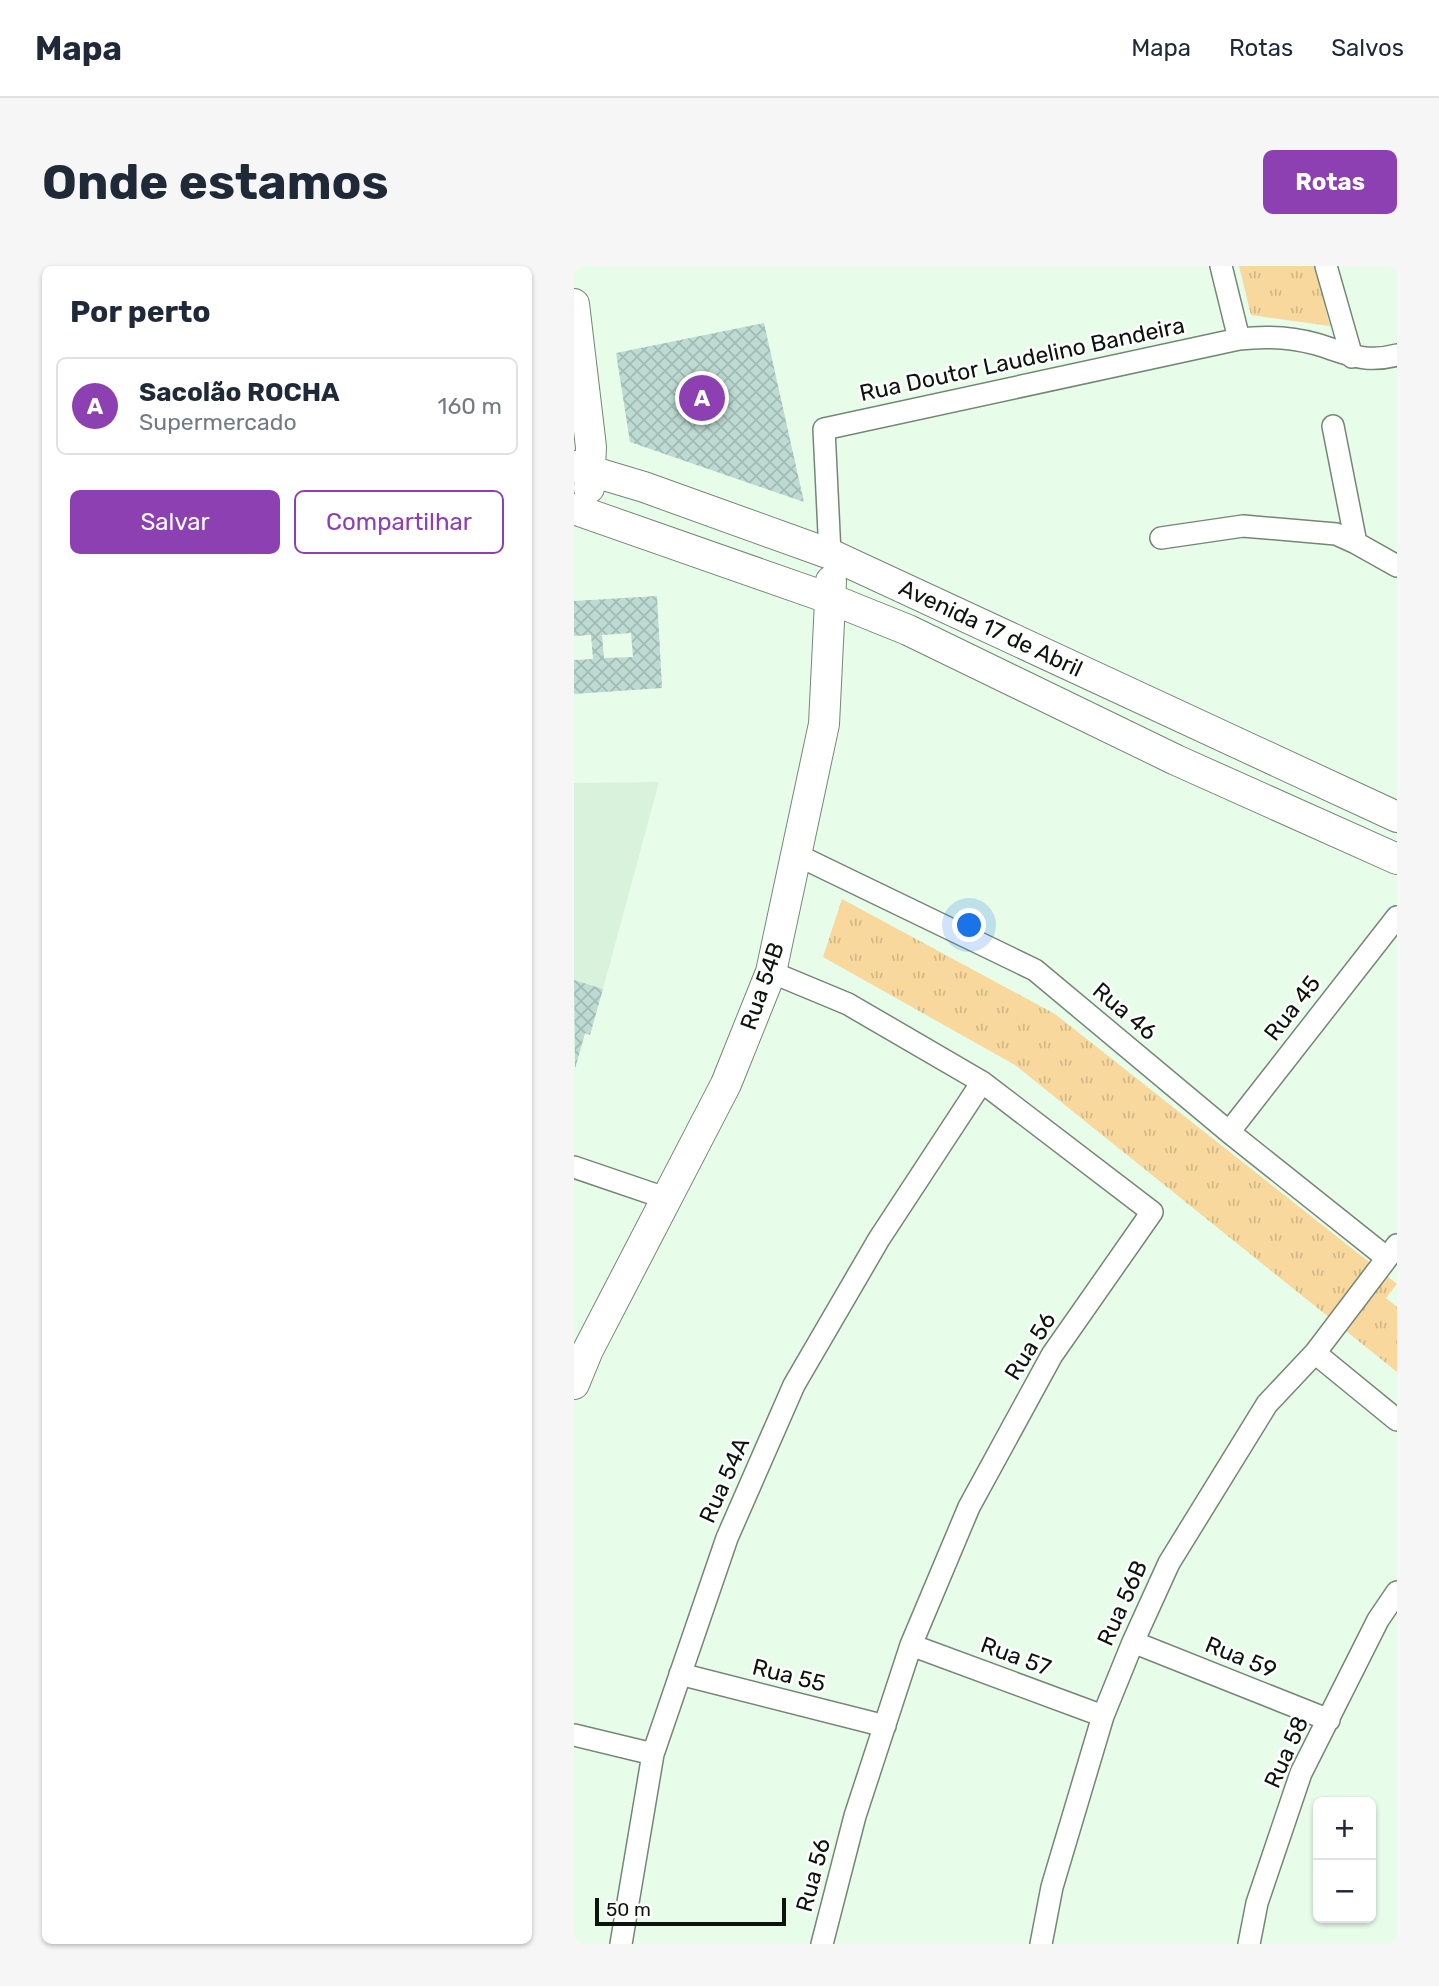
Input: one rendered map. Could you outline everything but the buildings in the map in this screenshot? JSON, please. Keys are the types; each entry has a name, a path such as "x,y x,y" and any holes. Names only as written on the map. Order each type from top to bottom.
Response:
{"main road":[{"path":"574,304 591,447 582,468 580,511"},
{"name":"Avenida 17 de Abril","path":"582,468 644,487 830,554 1397,817"},
{"name":"Avenida 17 de Abril","path":"580,511 831,599 908,631 1176,760 1397,859"},
{"name":"Rua 54B","path":"574,1384 588,1350 726,1084 771,972 824,724 831,599 830,554"}],"street":[{"path":"1221,266 1239,339"},
{"path":"1326,266 1352,357"},
{"name":"Rua Doutor Laudelino Bandeira","path":"830,554 824,429 1267,335 1315,344 1352,357 1386,358 1397,355"},
{"path":"1333,425 1356,543"},
{"path":"1160,538 1243,526 1336,534 1397,566"},
{"name":"Rua 46","path":"797,855 1034,970 1228,1132 1392,1251"},
{"name":"Rua 45","path":"1228,1132 1397,917"},
{"name":"Rua 56","path":"771,972 848,1004 982,1082 1152,1212 1046,1367 969,1507 911,1645 855,1816 822,1944"},
{"name":"Rua 54A","path":"621,1944 653,1754 727,1538 794,1385 879,1239 982,1082"},
{"path":"574,1167 667,1199"},
{"name":"Rua 56B","path":"1041,1944 1052,1887 1103,1716 1169,1563 1267,1404 1315,1353 1392,1251"},
{"path":"1315,1353 1397,1420"},
{"name":"Rua 58","path":"1248,1944 1257,1903 1301,1773 1378,1620 1397,1592"},
{"name":"Rua 59","path":"1133,1642 1329,1720"},
{"name":"Rua 57","path":"911,1645 1103,1716"},
{"name":"Rua 55","path":"680,1674 885,1726"},
{"path":"574,1735 653,1754"}],"shaded area":[{"path":"659,782 603,989 574,980 574,783"}],"green space":[{"path":"1239,266 1315,266 1330,326 1251,315"},
{"path":"842,899 1055,1014 1397,1284 1386,1298 1397,1307 1397,1372 1015,1065 823,957"}],"place":[{"name":"Sacolão ROCHA","path":"702,398"}]}
